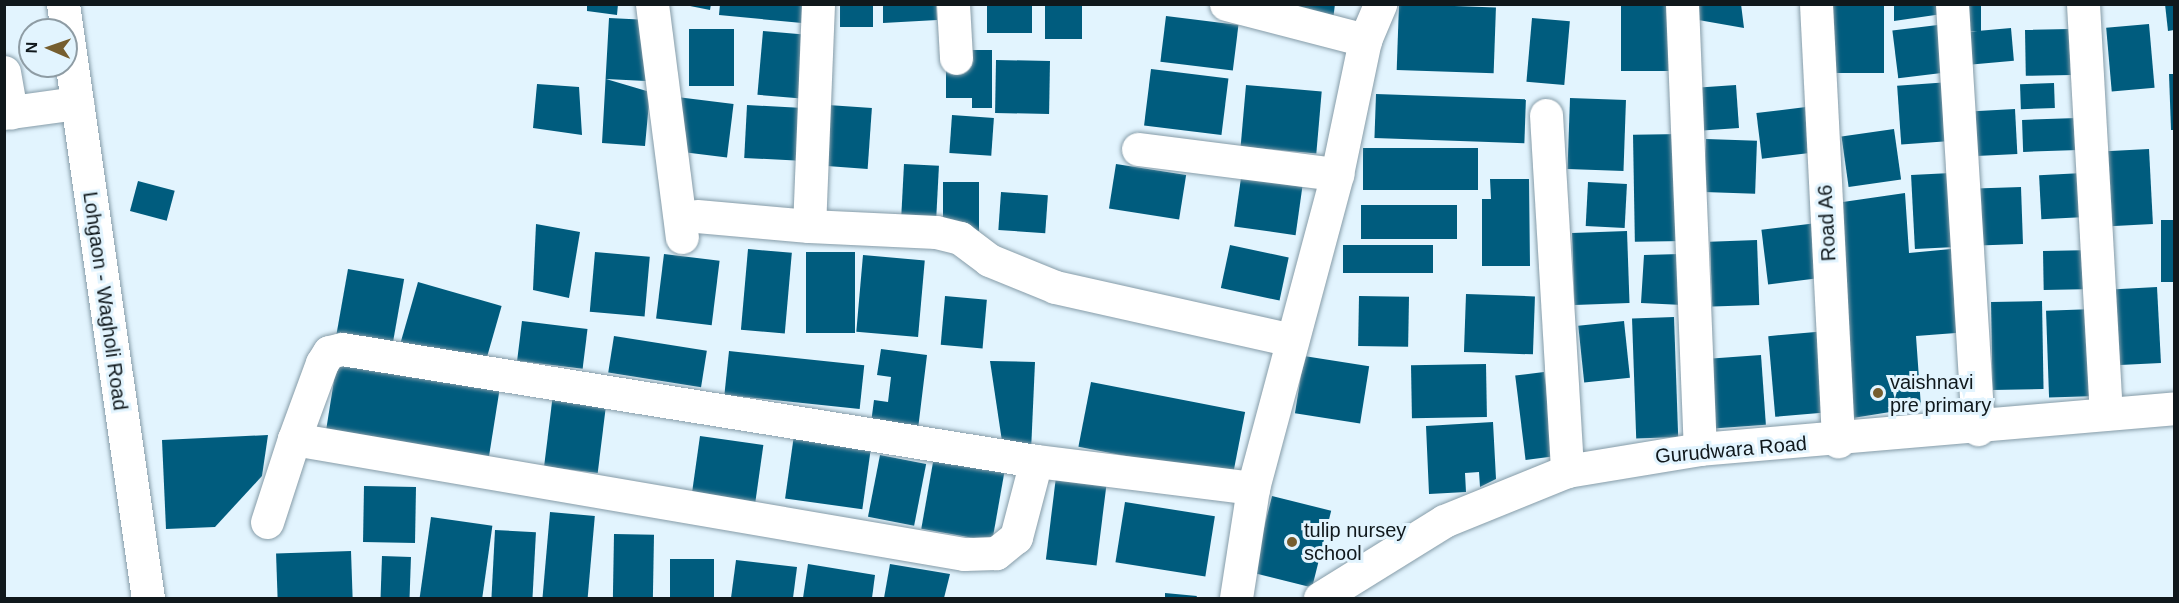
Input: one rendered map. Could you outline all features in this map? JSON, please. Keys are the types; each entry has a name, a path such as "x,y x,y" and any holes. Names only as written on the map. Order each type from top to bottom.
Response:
{"street":[{"name":"Lohgaon - Wagholi Road","path":"63,4 148,598"},
{"path":"652,4 689,226 810,226 936,232 960,238 989,260 1055,287 1292,340"},
{"path":"810,226 818,4"},
{"path":"953,4 956,58"},
{"path":"1226,4 1365,40"},
{"path":"1236,598 1253,489 1337,174 1365,40 1380,4"},
{"path":"1682,4 1700,448"},
{"name":"Road A6","path":"1816,4 1838,441"},
{"path":"1952,4 1978,429"},
{"path":"2083,4 2106,413"},
{"path":"4,72 8,112 77,103"},
{"path":"1546,115 1567,471"},
{"path":"1138,149 1337,174"},
{"path":"267,522 322,363 329,352 342,349 1036,461 1253,489"},
{"name":"Gurudwara Road","path":"1320,598 1444,521 1567,471 1700,448 1838,441 2175,408"},
{"path":"294,439 964,554 996,553 1016,537 1036,461"}],"building":[{"path":"587,4 618,4 617,15 587,11"},
{"path":"680,4 711,4 710,10"},
{"path":"720,4 804,4 802,23 719,15"},
{"path":"840,4 873,4 873,27 840,27"},
{"path":"883,4 936,4 937,20 883,23"},
{"path":"987,4 1032,4 1032,33 987,33"},
{"path":"1045,4 1082,4 1082,39 1045,39"},
{"path":"1275,4 1335,4 1333,20"},
{"path":"1399,4 1496,7 1494,73 1397,70"},
{"path":"1621,4 1670,4 1670,71 1621,71"},
{"path":"1687,4 1741,4 1744,28 1687,18"},
{"path":"1823,4 1884,4 1884,73 1823,73"},
{"path":"1894,4 1941,4 1942,14 1894,21"},
{"path":"1953,4 1981,4 1981,31 1953,31"},
{"path":"2165,4 2174,4 2174,30 2168,31"},
{"path":"1166,16 1238,25 1233,71 1160,62"},
{"path":"609,18 649,20 646,81 606,79 650,92 645,146 602,143"},
{"path":"1532,18 1570,21 1564,85 1526,82"},
{"path":"1946,24 1952,72 1898,78 1892,31"},
{"path":"2149,24 2155,88 2112,92 2106,28"},
{"path":"2011,28 2014,61 1969,65 1966,32"},
{"path":"689,29 734,29 734,86 689,86"},
{"path":"2070,29 2071,75 2026,76 2025,30"},
{"path":"763,31 807,35 801,99 757,95"},
{"path":"972,50 992,50 992,108 972,108 972,98 946,98 946,66 972,66"},
{"path":"996,60 1050,61 1049,114 995,113"},
{"path":"1151,69 1228,79 1221,135 1144,126"},
{"path":"2169,74 2174,74 2174,130 2171,130"},
{"path":"1950,82 1954,141 1901,145 1897,86"},
{"path":"2054,83 2055,108 2021,109 2020,84"},
{"path":"537,84 579,87 582,135 533,128"},
{"path":"1246,85 1322,92 1316,153 1241,147"},
{"path":"1736,85 1739,128 1699,131 1696,88"},
{"path":"1376,94 1526,99 1524,143 1374,138"},
{"path":"677,97 734,104 727,158 670,151"},
{"path":"1570,98 1626,100 1623,171 1568,169"},
{"path":"747,105 803,108 800,161 744,158"},
{"path":"828,105 872,108 868,169 824,166"},
{"path":"1806,107 1812,153 1762,159 1756,113"},
{"path":"2015,109 2017,154 1976,156 1974,111"},
{"path":"952,115 994,118 991,156 949,153"},
{"path":"2077,118 2078,150 2023,152 2022,120"},
{"path":"1894,129 1901,180 1849,187 1842,136"},
{"path":"1682,134 1684,241 1635,242 1633,135"},
{"path":"1706,139 1757,141 1755,194 1704,192"},
{"path":"1363,148 1478,148 1478,190 1363,190"},
{"path":"2149,149 2153,224 2105,226 2101,152"},
{"path":"904,164 939,166 936,220 901,218"},
{"path":"1116,164 1186,175 1179,220 1109,208"},
{"path":"1951,173 1955,247 1915,249 1911,175"},
{"path":"2083,173 2085,217 2041,219 2039,175"},
{"path":"1241,178 1302,187 1296,235 1234,227"},
{"path":"1490,179 1529,179 1530,266 1482,266 1482,199 1491,199"},
{"path":"138,181 175,191 167,221 130,211"},
{"path":"943,182 979,182 979,231 943,231"},
{"path":"1588,182 1627,184 1625,228 1586,226"},
{"path":"2021,187 2023,244 1978,246 1976,189"},
{"path":"1001,192 1048,195 1045,233 998,230"},
{"path":"1905,193 1909,253 1962,248 1969,332 1916,336 1921,407 1853,418 1836,203"},
{"path":"1361,205 1457,205 1457,239 1361,239"},
{"path":"2161,220 2174,220 2174,282 2161,282"},
{"path":"1817,223 1824,278 1768,284 1761,230"},
{"path":"536,224 580,232 569,298 533,290"},
{"path":"1627,231 1630,303 1575,305 1572,233"},
{"path":"1757,240 1759,305 1712,307 1710,242"},
{"path":"1230,245 1289,257 1280,301 1221,288"},
{"path":"1343,245 1433,245 1433,273 1343,273"},
{"path":"748,249 792,253 785,334 741,330"},
{"path":"2094,250 2095,289 2044,290 2043,251"},
{"path":"595,252 650,257 645,317 590,312"},
{"path":"806,252 855,252 855,333 806,333"},
{"path":"664,254 720,261 712,325 656,319"},
{"path":"1680,254 1683,305 1641,303 1644,255"},
{"path":"863,255 925,260 918,337 856,332"},
{"path":"348,269 404,279 391,353 335,343"},
{"path":"418,282 502,306 484,367 401,343"},
{"path":"2157,287 2161,363 2115,365 2111,289"},
{"path":"1466,294 1535,296 1533,354 1464,352"},
{"path":"945,296 987,300 983,348 941,345"},
{"path":"1359,296 1409,297 1408,347 1358,346"},
{"path":"2042,301 2044,389 1993,390 1991,302"},
{"path":"2094,309 2097,396 2049,398 2046,311"},
{"path":"1674,317 1678,437 1636,438 1632,318"},
{"path":"522,321 588,329 583,369 517,361"},
{"path":"1624,321 1630,378 1584,382 1578,326"},
{"path":"1827,331 1834,412 1775,417 1768,336"},
{"path":"614,336 707,351 701,387 608,373"},
{"path":"881,349 927,355 918,429 871,423 874,400 888,402 891,377 877,375"},
{"path":"729,351 864,365 860,409 724,395"},
{"path":"338,355 501,381 488,462 325,436"},
{"path":"1761,355 1766,425 1710,429 1705,359"},
{"path":"1304,356 1369,366 1360,424 1295,413"},
{"path":"990,361 1035,362 1031,451 1003,448"},
{"path":"1486,364 1487,417 1412,418 1411,365"},
{"path":"1544,372 1554,456 1526,460 1515,376"},
{"path":"1091,382 1245,412 1233,477 1078,447"},
{"path":"553,394 607,401 598,473 544,466"},
{"path":"1493,422 1496,479 1480,487 1479,472 1465,473 1466,492 1429,494 1426,426"},
{"path":"268,435 262,476 215,527 166,529 162,440"},
{"path":"794,435 871,446 862,509 785,498"},
{"path":"700,436 763,445 754,511 691,502"},
{"path":"935,451 1006,464 992,541 921,529"},
{"path":"880,455 926,464 914,526 868,517"},
{"path":"1056,477 1107,483 1097,566 1046,559"},
{"path":"364,486 416,487 415,543 363,542"},
{"name":"tulip nursey school","path":"1272,496 1331,511 1312,587 1253,573"},
{"path":"1125,502 1215,516 1205,576 1115,562"},
{"path":"550,512 595,516 588,598 543,598"},
{"path":"431,517 492,526 482,598 420,598"},
{"path":"495,530 536,532 532,598 491,598"},
{"path":"614,534 654,535 653,598 613,598"},
{"path":"351,551 353,598 278,598 276,554"},
{"path":"382,556 411,557 410,598 381,598"},
{"path":"670,559 714,559 714,598 670,598"},
{"path":"736,560 797,567 793,598 731,598"},
{"path":"808,564 875,575 872,598 803,598"},
{"path":"890,564 950,574 944,598 884,598"},
{"path":"1165,593 1197,596 1196,598 1165,598"}],"place":[{"name":"vaishnavi pre primary","path":"1878,393"},
{"name":"tulip nursey school","path":"1292,542"}]}
